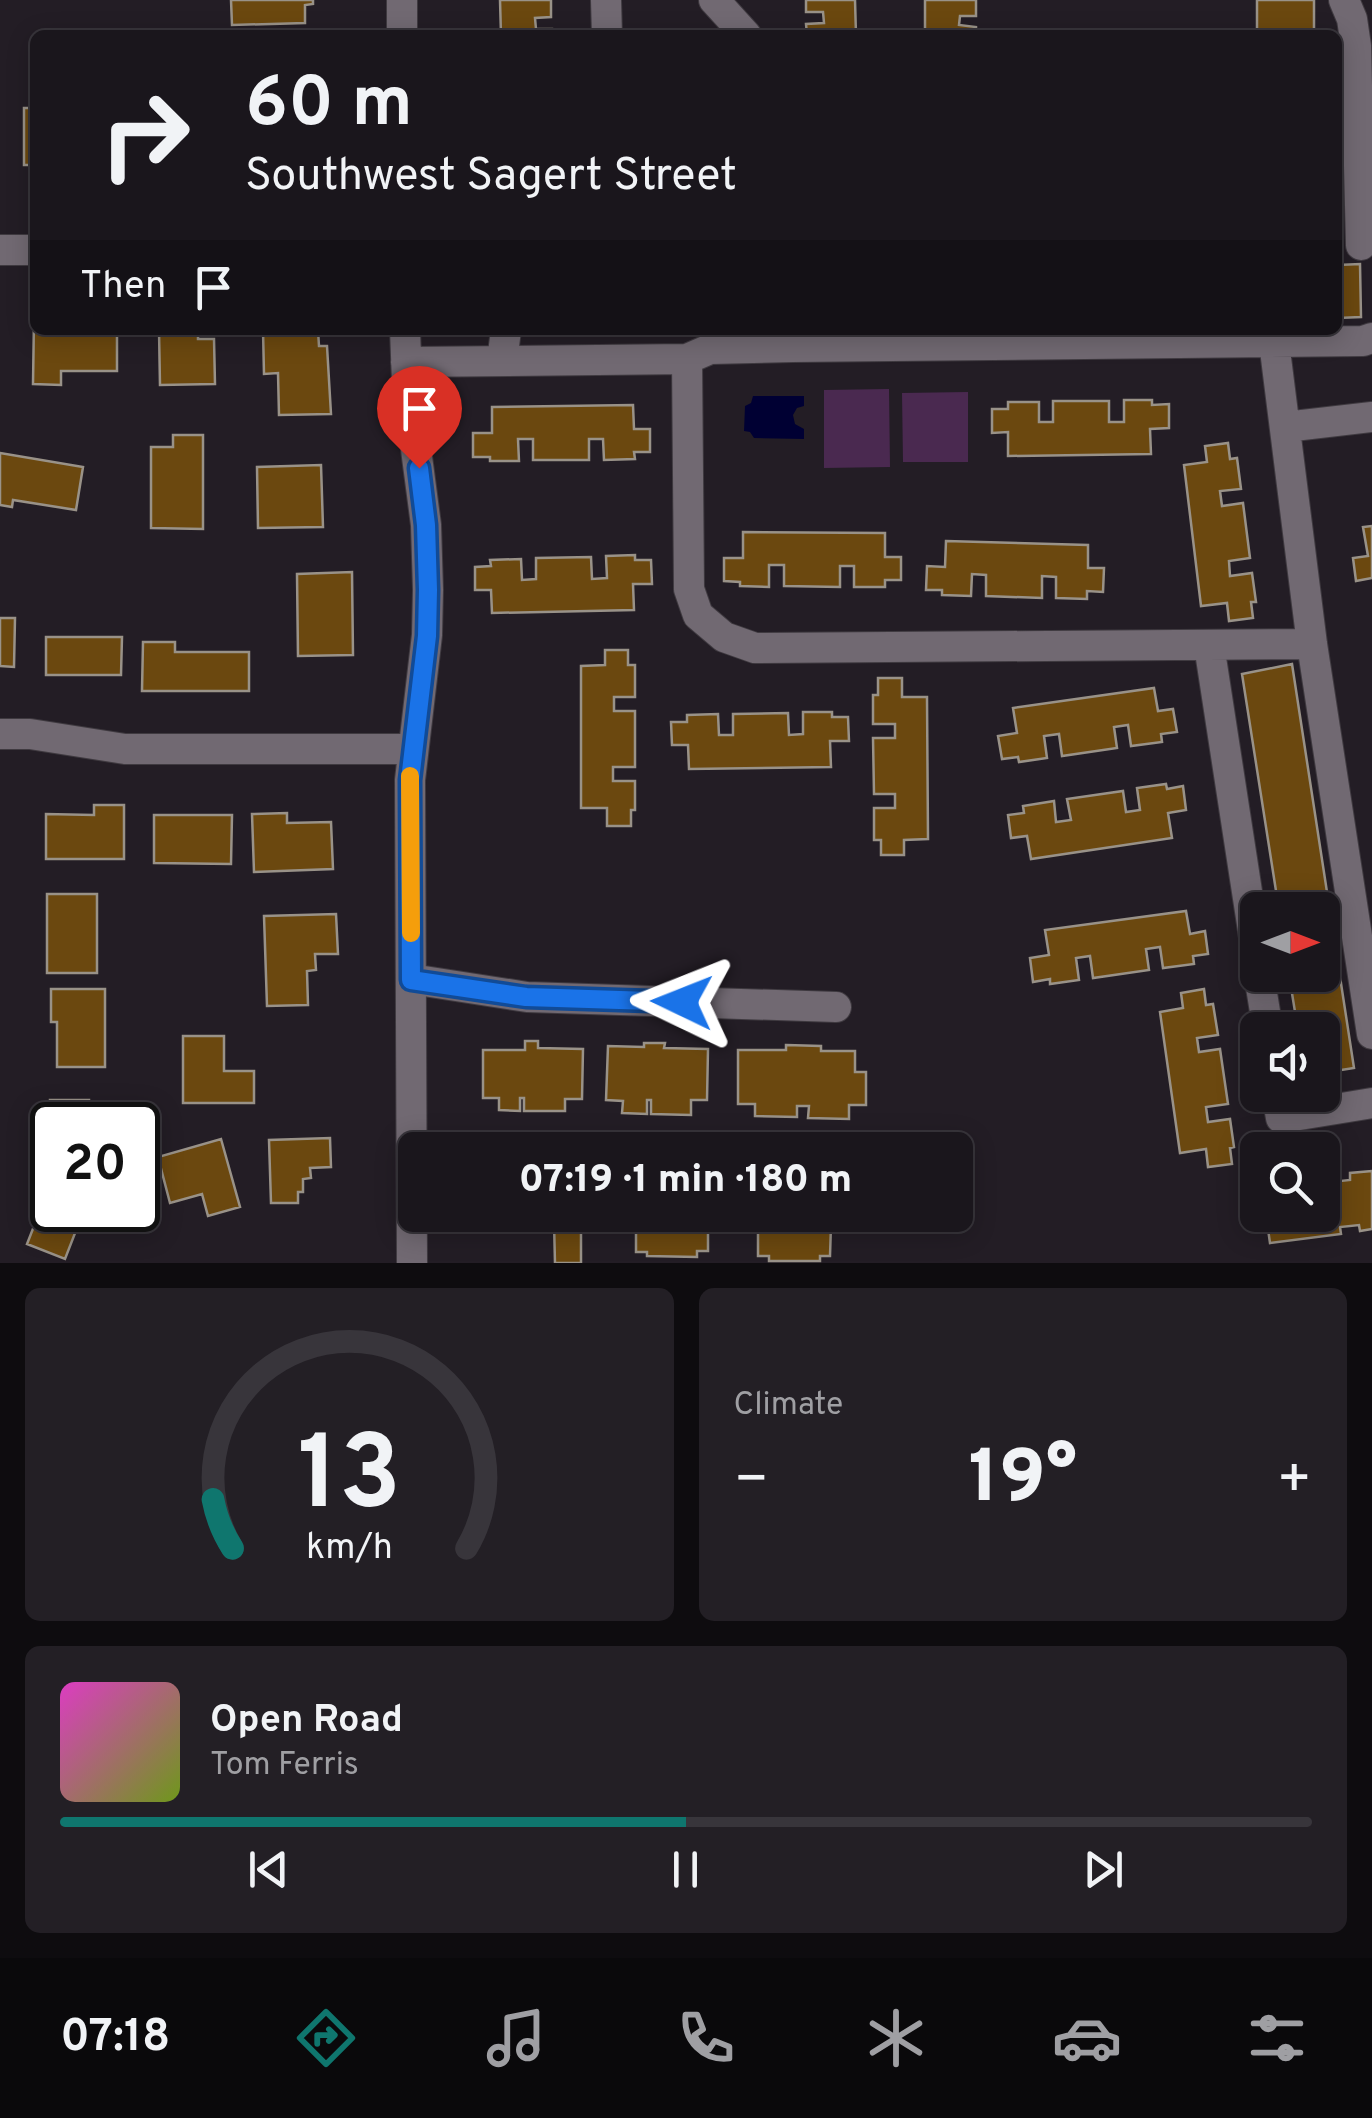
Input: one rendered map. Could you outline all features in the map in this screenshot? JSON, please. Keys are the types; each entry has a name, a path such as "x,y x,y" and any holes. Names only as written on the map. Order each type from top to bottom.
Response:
{"street":[{"path":"402,0 402,30"},
{"path":"606,0 606,30"},
{"path":"714,0 736,30"},
{"path":"1344,0 1356,46 1357,246"},
{"path":"0,250 30,250"},
{"path":"405,335 428,555 427,636 410,780 414,1132"},
{"path":"502,361 505,335"},
{"path":"406,362 687,358 710,349 1363,342 1372,338"},
{"path":"1274,342 1312,644 1372,1034"},
{"path":"687,358 689,590 698,615 724,637 755,648 1312,644"},
{"path":"1285,426 1372,417"},
{"path":"1210,645 1247,892"},
{"path":"0,734 30,734 125,749 412,749"},
{"path":"411,980 526,997 836,1007"},
{"path":"1340,1108 1372,1103"},
{"path":"1280,1112 1281,1118 1317,1112"},
{"path":"412,1263 413,1232"}],"shaded area":[{"path":"889,389 890,467 824,468 824,390"},
{"path":"968,392 968,462 903,462 902,393"},
{"path":"753,396 804,396 804,406 793,415 795,424 804,429 804,439 754,438 744,431 745,406"}],"building":[{"path":"231,0 313,0 313,4 305,5 305,23 232,25"},
{"path":"500,0 551,0 551,17 535,18 536,29 552,30 501,30"},
{"path":"806,0 855,0 856,30 807,30 806,24 824,23 823,12 806,12"},
{"path":"925,0 976,0 976,16 960,16 959,25 976,30 925,30"},
{"path":"1257,0 1314,0 1314,30 1257,30"},
{"path":"24,108 30,108 30,165 24,165"},
{"path":"1360,264 1361,317 1342,318 1342,265"},
{"path":"34,335 117,335 117,371 61,371 61,385 33,384"},
{"path":"159,335 214,339 215,384 160,385"},
{"path":"263,335 318,335 319,346 327,346 331,414 279,415 278,373 264,374"},
{"path":"1124,400 1169,404 1169,428 1150,429 1151,454 1008,456 1008,432 992,433 992,409 1008,409 1008,402 1039,402 1039,422 1053,422 1053,401 1109,401 1109,422 1124,422"},
{"path":"633,405 634,429 650,429 650,452 634,452 635,459 604,460 603,439 589,439 589,460 533,460 533,439 518,439 519,461 473,457 473,433 492,433 492,407"},
{"path":"173,435 203,435 203,529 151,528 151,447 173,447"},
{"path":"1228,443 1230,459 1237,458 1241,489 1220,491 1222,506 1243,503 1250,558 1229,561 1230,576 1252,573 1256,602 1251,602 1253,618 1229,621 1227,603 1201,606 1184,465 1207,462 1205,446"},
{"path":"0,453 83,467 76,510 13,500 12,507 0,505"},
{"path":"321,465 323,527 258,528 257,467"},
{"path":"1372,526 1372,578 1356,581 1353,558 1368,556 1363,527"},
{"path":"743,532 885,533 885,557 901,557 901,580 885,580 885,587 854,587 854,566 840,566 840,587 784,586 784,565 769,565 769,587 724,581 724,558 743,558"},
{"path":"946,541 1088,545 1088,568 1104,568 1103,592 1087,591 1087,599 1056,598 1056,577 1042,576 1042,598 986,596 986,575 972,574 971,596 926,590 927,566 945,567"},
{"path":"635,555 635,560 651,560 652,584 633,584 634,610 492,613 491,590 475,590 475,567 491,566 490,560 521,559 522,580 536,579 536,558 591,557 592,579 607,578 606,556"},
{"path":"352,572 353,655 298,656 297,574"},
{"path":"0,618 15,618 14,667 0,666"},
{"path":"46,637 122,637 121,675 46,675"},
{"path":"143,642 175,642 175,652 249,652 249,691 142,691"},
{"path":"605,650 628,650 628,665 635,665 635,697 614,697 614,711 635,711 635,767 613,767 613,781 635,781 631,826 607,826 607,808 581,808 581,666 605,665"},
{"path":"1292,664 1327,892 1276,892 1242,674"},
{"path":"878,678 902,678 902,697 927,697 928,839 904,840 904,855 881,855 881,840 874,840 874,808 895,808 895,794 874,794 873,738 895,738 895,724 873,724 873,695 878,695"},
{"path":"1154,688 1158,711 1173,709 1177,732 1161,734 1162,742 1131,746 1128,725 1114,727 1117,748 1062,756 1059,734 1044,736 1047,758 1019,762 1018,757 1002,759 998,736 1017,733 1013,708"},
{"path":"803,712 832,712 832,717 848,717 849,741 830,741 831,767 689,769 688,745 672,745 671,722 687,722 687,715 718,714 719,735 733,735 733,714 788,713 789,735 803,734"},
{"path":"1166,784 1167,789 1183,786 1186,810 1168,813 1172,838 1031,859 1027,836 1011,838 1008,815 1024,813 1023,806 1054,801 1056,822 1071,820 1067,799 1123,791 1126,812 1140,810 1137,788"},
{"path":"94,805 124,805 124,859 46,859 46,814 94,815"},
{"path":"287,813 287,823 331,822 333,869 254,872 252,814"},
{"path":"154,815 232,815 231,864 154,863"},
{"path":"47,894 97,894 97,973 47,973"},
{"path":"1186,911 1190,934 1205,931 1208,954 1193,956 1194,964 1163,968 1160,947 1146,949 1149,970 1093,978 1090,956 1076,958 1079,980 1033,982 1030,958 1049,955 1045,930"},
{"path":"336,914 338,954 315,954 316,970 307,971 308,1005 267,1006 264,916"},
{"path":"1340,977 1354,1068 1340,1070 1340,1012 1295,1012 1292,992 1340,992"},
{"path":"51,989 105,989 105,1067 57,1067 57,1022 51,1022"},
{"path":"1204,989 1206,1005 1213,1004 1218,1035 1197,1038 1199,1052 1220,1049 1228,1104 1206,1107 1208,1122 1230,1119 1234,1147 1230,1148 1232,1164 1208,1167 1206,1149 1180,1153 1160,1012 1183,1008 1181,993"},
{"path":"183,1036 224,1036 224,1071 254,1071 254,1103 183,1103"},
{"path":"525,1041 538,1041 538,1048 583,1049 582,1099 565,1099 565,1111 524,1111 524,1098 520,1098 520,1111 499,1110 499,1098 483,1098 483,1050 525,1050"},
{"path":"644,1043 665,1043 664,1048 708,1049 707,1100 691,1100 691,1115 651,1114 651,1100 647,1100 647,1114 622,1113 623,1101 606,1100 608,1046 644,1047"},
{"path":"786,1045 855,1051 855,1072 866,1072 866,1105 849,1105 849,1119 808,1118 809,1106 797,1106 797,1117 755,1116 755,1104 738,1104 738,1050 786,1050"},
{"path":"50,1100 89,1100 89,1102"},
{"path":"330,1138 331,1167 310,1168 311,1178 303,1179 298,1203 271,1203 269,1140"},
{"path":"221,1139 240,1207 208,1216 202,1194 170,1203 160,1156"},
{"path":"1372,1171 1372,1229 1360,1231 1359,1225 1340,1227 1340,1181 1350,1180 1350,1173"},
{"path":"1340,1227 1341,1234 1270,1243 1268,1232 1340,1232"},
{"path":"32,1232 75,1232 65,1259 27,1244"},
{"path":"554,1232 581,1232 581,1263 555,1263"},
{"path":"636,1232 708,1232 708,1251 697,1251 697,1257 647,1256 647,1252 636,1252"},
{"path":"758,1232 831,1232 830,1256 820,1256 820,1261 769,1261 769,1256 758,1256"}],"slow traffic":[{"path":"410,776 411,933"}],"route":[{"path":"419,468 428,590 427,636 410,780 411,980 526,997 682,1002"}]}
